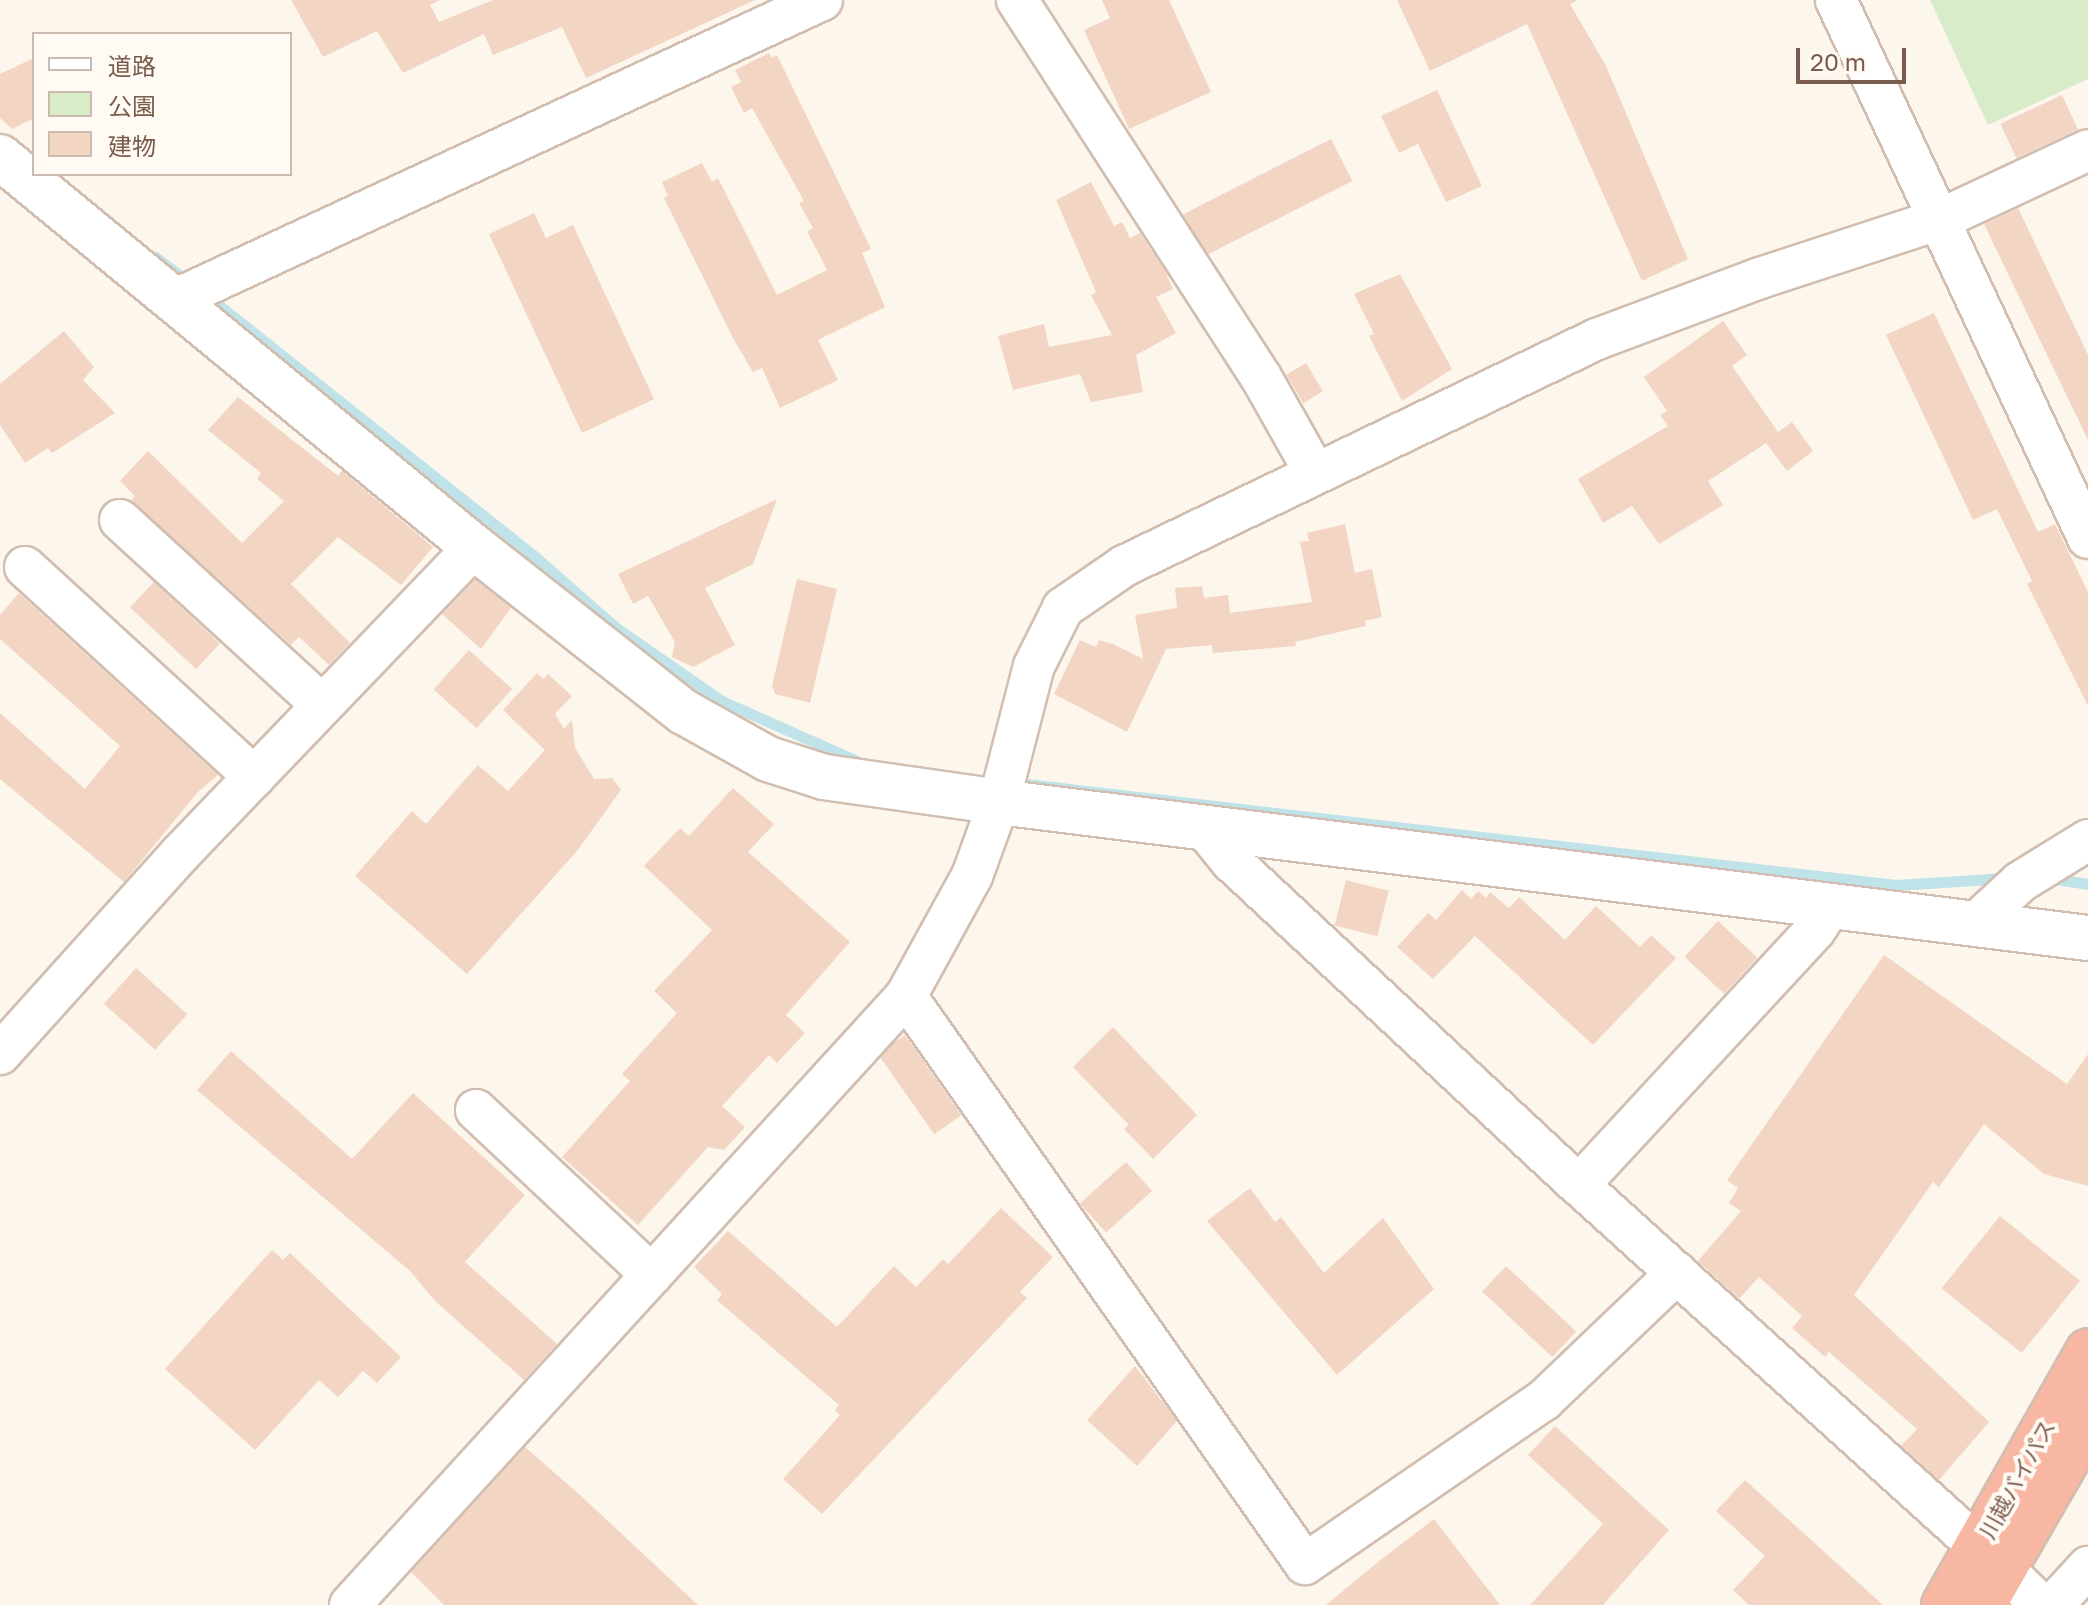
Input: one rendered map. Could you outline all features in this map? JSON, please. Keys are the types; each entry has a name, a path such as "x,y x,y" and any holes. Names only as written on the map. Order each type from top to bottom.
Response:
{"highway":[{"name":"川越バイパス","path":"1988,1574 2088,1351"},
{"name":"川越バイパス","path":"1944,1605 1988,1574 2088,1423"}],"street":[{"path":"174,300 822,0"},
{"path":"1017,0 1253,364 1314,471"},
{"path":"1836,0 2088,538"},
{"path":"350,1605 906,996 972,876 999,802 1034,666 1063,608 1124,566 1314,471 1597,339 1760,278 1941,219 2088,150"},
{"path":"0,157 474,547 684,712 768,759 824,777 999,802 1832,905 1979,920 2088,938"},
{"path":"120,520 322,705"},
{"path":"0,1054 254,777 474,547"},
{"path":"25,567 254,777"},
{"path":"1204,828 1231,861 1677,1273 1988,1574 2041,1605"},
{"path":"1979,920 2020,882 2088,840"},
{"path":"1579,1185 1815,930 1832,905"},
{"path":"906,996 1305,1564 1544,1400 1677,1273"},
{"path":"476,1110 652,1275"},
{"path":"2053,1605 2088,1567"}],"green space":[{"path":"1930,0 2088,0 2088,79 1988,125"}],"building":[{"path":"291,0 440,0 430,5 439,22 493,0 755,0 586,78 562,27 493,55 484,34 403,73 377,31 323,57"},
{"path":"1102,0 1169,0 1211,92 1129,129 1084,30 1110,18"},
{"path":"1397,0 1578,0 1570,4 1606,66 1688,259 1642,281 1527,24 1430,71"},
{"path":"769,53 772,58 777,55 871,249 862,253 885,307 818,340 838,380 780,408 762,368 753,372 733,338 664,198 668,196 662,182 702,163 712,182 718,178 777,295 827,270 807,231 813,228 799,203 804,201 752,108 744,113 731,87 741,82 735,70"},
{"path":"32,59 32,119 12,129 0,118 0,74"},
{"path":"1437,90 1482,186 1446,202 1418,144 1399,153 1381,116"},
{"path":"2062,95 2078,129 2016,158 2000,124"},
{"path":"1331,139 1352,181 1204,256 1183,214"},
{"path":"1091,182 1114,226 1122,222 1130,238 1140,233 1165,271 1173,289 1156,297 1176,333 1136,355 1143,392 1091,402 1080,374 1013,390 998,336 1044,324 1049,347 1112,335 1091,295 1096,292 1056,200"},
{"path":"2018,208 2088,355 2088,440 1984,224"},
{"path":"534,213 546,238 573,225 654,399 582,433 489,234"},
{"path":"1400,274 1452,369 1402,401 1369,336 1374,334 1354,294"},
{"path":"1934,313 2038,532 2055,524 2088,592 2088,706 2027,584 2032,581 1997,509 1973,520 1886,335"},
{"path":"1723,321 1747,355 1732,366 1778,432 1792,422 1813,451 1787,471 1766,443 1708,481 1723,505 1659,544 1632,506 1603,523 1578,479 1668,426 1660,415 1667,411 1644,377"},
{"path":"64,331 94,367 83,380 115,413 52,453 48,448 25,463 0,425 0,384"},
{"path":"1306,363 1323,391 1303,403 1286,375"},
{"path":"238,397 338,476 342,471 433,547 401,585 338,537 291,584 350,643 329,665 299,637 291,645 131,501 135,496 120,481 148,451 242,543 284,501 257,479 261,473 208,430"},
{"path":"777,499 753,564 705,588 735,645 693,667 672,657 675,642 648,596 633,604 618,574"},
{"path":"1345,524 1355,573 1372,569 1382,617 1365,621 1366,626 1295,642 1296,646 1213,653 1212,645 1166,649 1127,732 1054,694 1080,640 1096,647 1099,640 1113,644 1143,659 1135,615 1177,608 1175,588 1202,586 1204,598 1228,595 1230,613 1312,602 1300,542 1309,541 1307,533"},
{"path":"475,579 511,608 481,649 442,614"},
{"path":"797,579 837,589 810,703 775,694 772,686"},
{"path":"154,582 220,643 196,669 130,608"},
{"path":"19,593 218,775 198,792 124,882 0,779 0,713 85,789 120,746 0,639 0,615"},
{"path":"469,650 512,689 477,728 434,689"},
{"path":"537,673 544,679 548,674 572,696 555,714 564,729 572,720 575,748 594,779 612,778 621,790 577,851 467,974 355,876 412,811 426,824 478,765 508,791 545,750 503,710"},
{"path":"733,788 774,824 748,852 850,942 786,1015 805,1033 777,1063 769,1055 722,1106 745,1127 724,1150 708,1147 638,1225 562,1157 630,1081 622,1074 677,1013 654,991 712,930 644,866 680,828 689,836"},
{"path":"1346,880 1389,891 1377,936 1335,926"},
{"path":"1462,890 1471,899 1478,891 1486,898 1490,892 1509,908 1519,897 1565,940 1596,906 1640,947 1651,935 1676,958 1593,1045 1475,936 1433,979 1397,947 1428,913 1436,920"},
{"path":"1718,921 1757,958 1724,994 1685,957"},
{"path":"1884,955 2067,1084 2088,1054 2088,1186 2044,1174 1984,1124 1939,1187 1933,1182 1854,1295 1989,1422 1939,1480 1901,1446 1917,1429 1829,1352 1825,1357 1792,1328 1802,1316 1759,1277 1739,1299 1698,1261 1741,1211 1729,1203 1738,1188 1727,1180"},
{"path":"136,968 187,1014 155,1050 104,1004"},
{"path":"1113,1027 1197,1115 1153,1159 1124,1129 1129,1125 1073,1067"},
{"path":"905,1035 961,1115 934,1134 878,1054"},
{"path":"231,1051 352,1159 413,1093 525,1195 465,1262 557,1344 524,1380 435,1301 410,1271 197,1090"},
{"path":"1126,1162 1152,1191 1106,1232 1080,1203"},
{"path":"1250,1188 1275,1222 1281,1217 1324,1273 1383,1218 1434,1289 1337,1375 1207,1221"},
{"path":"1001,1208 1053,1257 1020,1292 1027,1298 822,1514 783,1479 840,1415 835,1410 839,1405 717,1300 722,1294 694,1267 728,1231 837,1327 894,1266 916,1287 943,1259 948,1264"},
{"path":"2000,1216 2080,1281 2022,1353 1941,1288"},
{"path":"272,1250 283,1260 290,1253 401,1357 377,1383 363,1371 338,1397 319,1380 255,1450 165,1369"},
{"path":"1506,1266 1576,1331 1552,1357 1482,1292"},
{"path":"1135,1366 1177,1421 1137,1466 1087,1420"},
{"path":"1555,1426 1669,1530 1603,1605 1530,1605 1603,1524 1528,1455"},
{"path":"525,1447 698,1605 444,1605 411,1572"},
{"path":"1745,1480 1883,1605 1749,1605 1733,1590 1765,1556 1716,1511"},
{"path":"1434,1519 1500,1605 1326,1605 1383,1558"}],"waterway":[{"path":"155,257 189,282"},
{"path":"206,295 534,556 615,627 722,701 859,762"},
{"path":"1018,783 1896,885 2007,878"},
{"path":"2048,878 2088,884"}]}
